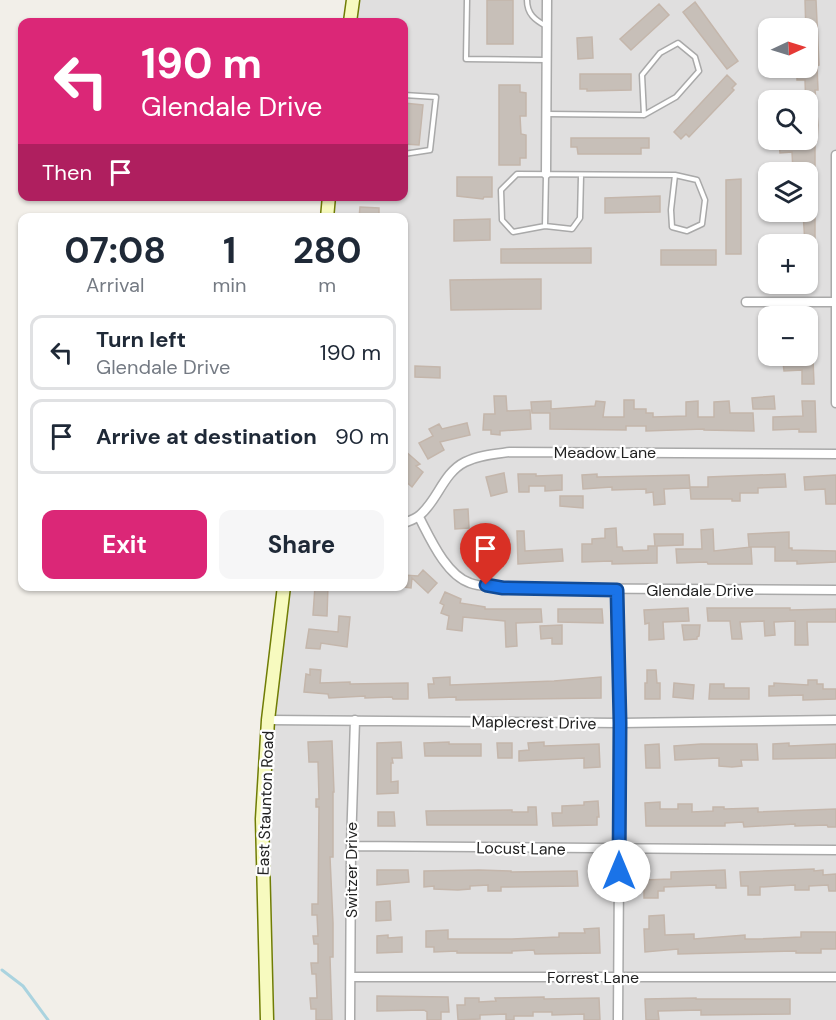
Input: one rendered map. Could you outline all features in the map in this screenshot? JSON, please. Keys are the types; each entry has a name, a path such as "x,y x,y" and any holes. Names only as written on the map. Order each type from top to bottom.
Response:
{"main road":[{"path":"351,18 353,0"},
{"name":"East Staunton Road","path":"267,1020 262,819 268,720 283,591"}],"street":[{"path":"546,174 547,0"},
{"path":"836,155 836,403"},
{"path":"746,302 836,302"},
{"name":"Meadow Lane","path":"408,521 419,517 451,474 463,463 481,456 510,452 836,454"},
{"name":"Glendale Drive","path":"419,517 436,550 450,569 469,583 503,588 836,590"},
{"path":"617,590 620,723 618,1020"},
{"name":"Maplecrest Drive","path":"268,720 620,723 836,720"},
{"name":"Switzer Drive","path":"350,1020 354,720"},
{"name":"Locust Lane","path":"351,846 836,850"},
{"name":"Forrest Lane","path":"351,977 836,977"}],"lane":[{"path":"467,0 466,59 546,60"},
{"path":"526,0 528,11 534,19 547,26"},
{"path":"546,114 645,115 676,97 699,71 695,57 678,43 660,54 642,75 645,115"},
{"path":"408,95 436,98 430,150 408,153"},
{"path":"581,176 580,218 572,229 545,226 513,232 502,220 501,190 517,174 675,176 697,180 705,200 702,224 687,231 672,227 671,210 675,176"},
{"path":"545,226 546,174"}],"shaded area":[{"path":"353,0 836,0 836,1020 267,1020 262,819 284,591 408,591 408,213 328,213 329,201 408,201 408,18 351,18"}],"building":[{"path":"487,0 513,0 513,44 487,44"},
{"path":"805,0 816,0 817,18 806,18"},
{"path":"695,2 738,61 727,69 683,12"},
{"path":"659,4 669,15 631,50 620,39"},
{"path":"592,37 593,58 578,59 577,38"},
{"path":"580,74 631,74 631,90 587,91 587,89 580,89"},
{"path":"727,75 736,84 732,88 734,90 689,137 686,134 681,139 674,132"},
{"path":"797,78 818,78 818,90 805,90 805,80 797,80"},
{"path":"499,85 520,85 520,92 526,93 526,116 520,116 521,134 526,135 526,158 520,158 520,165 499,165"},
{"path":"408,103 423,105 419,145 408,144"},
{"path":"571,138 649,138 649,148 641,148 641,154 578,154 577,147 571,147"},
{"path":"780,150 815,150 815,162 792,162 792,152 780,153"},
{"path":"457,177 492,177 492,197 483,199 457,196"},
{"path":"741,179 741,254 726,254 726,180"},
{"path":"660,196 660,212 605,213 605,198"},
{"path":"360,207 379,208 379,213 359,213"},
{"path":"490,219 490,240 454,241 454,220"},
{"path":"804,222 815,222 815,234 804,234"},
{"path":"591,248 591,263 501,263 501,249"},
{"path":"661,250 716,250 716,265 661,265"},
{"path":"541,279 541,309 451,310 450,280"},
{"path":"415,366 440,367 440,378 415,377"},
{"path":"783,366 813,366 814,384 802,384 802,370 784,371"},
{"path":"494,396 506,396 507,411 530,410 531,429 500,431 500,435 491,434 491,430 483,430 484,414 495,414"},
{"path":"774,396 775,409 753,409 752,398"},
{"path":"624,400 634,400 634,409 646,409 646,413 653,413 653,417 686,416 686,402 698,401 698,417 714,417 714,402 729,401 730,413 753,413 754,431 704,429 646,431 646,426 626,426 626,430 550,429 550,413 532,413 531,402 551,401 551,409 595,406 596,401 605,402 603,417 624,417"},
{"path":"802,401 815,401 816,432 799,432 799,429 773,430 773,417 803,416"},
{"path":"467,423 470,435 440,442 444,450 428,459 419,443 433,436 429,429 439,424 442,429"},
{"path":"408,454 420,464 416,466 423,472 412,487 408,484"},
{"path":"504,473 507,492 491,496 486,477"},
{"path":"518,474 562,475 562,490 545,491 545,486 529,486 529,492 519,492"},
{"path":"597,474 597,477 689,475 690,488 664,489 665,504 654,505 653,492 646,493 646,489 612,490 612,487 583,489 582,475"},
{"path":"785,474 786,487 758,488 758,493 740,493 740,501 691,499 690,487 708,487 708,477"},
{"path":"836,475 836,504 826,504 825,489 805,490 804,477"},
{"path":"560,496 583,496 583,508 560,506"},
{"path":"468,509 469,528 455,529 454,510"},
{"path":"616,528 617,547 622,547 623,551 648,550 648,546 655,546 654,534 683,534 683,545 657,546 657,563 582,562 582,544 592,544 592,539 605,538 605,529"},
{"path":"487,529 509,540 503,566 485,562 489,543 482,539"},
{"path":"713,529 714,551 751,547 752,564 677,563 676,549 702,549 701,530"},
{"path":"517,531 524,531 525,551 562,549 563,561 518,564"},
{"path":"789,532 789,548 792,550 836,551 836,562 797,564 797,561 775,561 775,547 749,547 748,534"},
{"path":"423,570 437,583 428,593 412,578 411,588 408,588 408,575 418,576"},
{"path":"315,591 328,591 327,616 313,615"},
{"path":"445,592 461,599 460,603 485,607 485,609 541,609 542,622 516,623 517,646 506,647 505,621 463,617 462,631 447,629 449,616 441,613 444,605 440,603"},
{"path":"688,608 689,621 663,622 664,639 649,640 649,623 645,624 644,610"},
{"path":"707,608 836,609 836,622 807,622 808,645 795,645 795,621 774,622 775,635 765,636 764,621 740,622 742,639 732,639 730,621 708,621"},
{"path":"558,609 602,609 603,623 558,622"},
{"path":"339,616 350,617 347,647 321,643 320,649 306,648 309,629 338,632"},
{"path":"562,625 562,644 552,644 552,638 541,639 540,626"},
{"path":"682,625 700,625 697,639 684,640"},
{"path":"310,669 321,670 320,683 408,683 408,699 365,698 365,696 329,698 328,694 304,692 306,674 310,675"},
{"path":"647,670 656,670 657,683 660,683 660,699 645,699"},
{"path":"450,677 450,685 601,677 601,698 456,700 456,697 429,698 428,684 434,684 433,678"},
{"path":"808,680 817,680 817,684 823,684 823,689 836,689 836,699 803,700 803,695 769,696 769,686 774,686 774,683 808,685"},
{"path":"674,683 694,685 693,699 673,697"},
{"path":"710,684 724,684 724,688 749,688 749,699 709,699"},
{"path":"332,741 333,857 330,857 333,957 330,957 332,1020 316,1020 316,1009 311,1009 310,998 317,998 316,974 312,974 311,963 318,963 318,944 314,944 313,936 318,936 317,915 312,915 312,904 318,904 319,807 316,807 316,799 319,799 318,762 309,762 308,742"},
{"path":"401,742 402,758 392,758 393,763 391,763 391,782 398,781 398,793 377,794 377,743"},
{"path":"449,742 449,744 481,744 481,756 425,756 424,743"},
{"path":"544,742 544,746 599,744 600,767 584,768 584,758 519,761 519,751 529,750 528,743"},
{"path":"497,743 512,743 512,758 498,758"},
{"path":"789,743 789,746 836,744 836,758 773,759 773,744"},
{"path":"659,744 660,768 646,768 645,745"},
{"path":"757,744 758,760 741,760 742,766 732,767 719,766 719,758 675,760 674,746"},
{"path":"598,801 597,825 553,826 552,813 562,813 562,806 584,805 584,802"},
{"path":"660,802 660,809 678,809 678,804 692,804 692,812 713,811 713,807 758,808 758,812 836,809 836,827 795,826 795,824 744,827 743,822 725,823 725,826 646,826 645,803"},
{"path":"528,807 536,807 537,825 427,825 426,811 512,810 512,812 528,812"},
{"path":"378,812 394,812 395,826 378,826"},
{"path":"814,869 814,871 823,870 823,875 836,874 836,891 829,891 828,885 809,886 809,890 795,890 795,885 760,887 760,895 748,895 748,886 741,886 740,872"},
{"path":"377,870 408,870 409,882 377,885"},
{"path":"725,870 726,888 716,888 716,885 664,887 664,891 658,891 658,898 644,898 644,880 671,879 671,872"},
{"path":"424,871 577,871 578,886 501,887 501,891 488,891 488,885 470,886 470,889 458,890 434,889 434,886 424,887"},
{"path":"390,901 391,920 376,921 376,902"},
{"path":"664,915 665,935 694,934 694,939 745,935 745,939 757,939 801,937 801,932 836,932 836,949 821,949 821,953 796,953 796,951 678,954 678,949 645,952 644,929 649,929 649,916"},
{"path":"599,928 600,953 535,954 534,950 512,951 512,953 457,953 457,951 434,952 434,947 426,947 426,931 448,930 448,939 512,939 559,937 559,933 585,933 584,929"},
{"path":"388,935 388,938 402,937 402,952 377,953 377,936"},
{"path":"377,996 448,997 449,1012 441,1012 441,1020 427,1020 427,1012 424,1010 377,1011"},
{"path":"544,997 544,999 599,998 600,1020 584,1020 584,1014 552,1015 552,1012 533,1012 533,1016 514,1016 514,1020 506,1020 506,1014 480,1015 480,1019 458,1020 457,1005 465,1005 465,998 479,998 479,1002 496,1001 495,998"},
{"path":"645,999 790,999 790,1014 701,1015 701,1010 658,1011 659,1020 646,1020"}],"waterway":[{"path":"2,970 23,986 48,1020"}],"route":[{"path":"486,585 503,588 617,590 620,723 619,871"}]}
